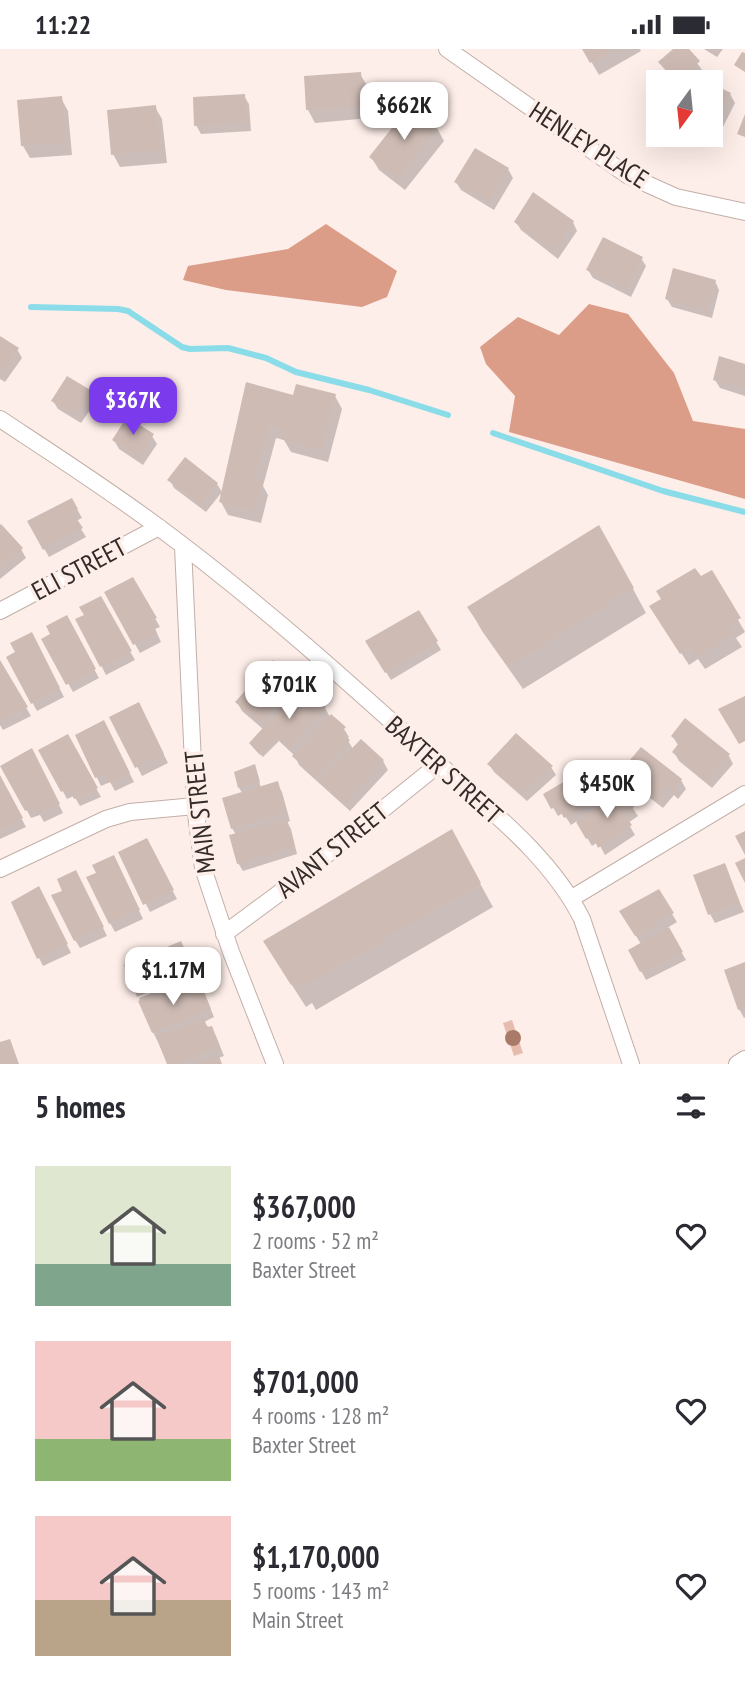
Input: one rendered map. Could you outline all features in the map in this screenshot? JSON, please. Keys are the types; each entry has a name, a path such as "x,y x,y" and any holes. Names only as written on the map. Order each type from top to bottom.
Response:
{"street":[{"name":"HENLEY PLACE","path":"447,49 627,175 676,197 745,212"},
{"name":"BAXTER STREET","path":"0,419 159,527 307,649 439,764 548,866 572,898 582,919 631,1064"},
{"name":"ELI STREET","path":"0,611 159,527"},
{"name":"MAIN STREET","path":"183,547 195,806 203,868 224,934 275,1064"},
{"name":"AVANT STREET","path":"224,934 278,894 439,764"},
{"path":"572,898 745,794"},
{"path":"0,869 106,819 130,812 195,806"},
{"path":"737,1064 745,1059"}],"shaded area":[{"path":"326,224 397,271 387,297 362,307 226,290 183,280 188,266 288,249"},
{"path":"589,304 628,314 674,373 693,421 745,429 745,499 509,432 515,396 486,364 480,347 518,317 559,335"},
{"path":"512,1020 523,1053 514,1056 503,1023"}],"building":[{"path":"582,49 615,49 590,63"},
{"path":"673,49 689,49 700,61 690,70 666,70 658,62"},
{"path":"742,52 745,53 745,72 734,65"},
{"path":"361,72 364,106 306,110 304,76"},
{"path":"723,89 731,93 723,109"},
{"path":"245,94 247,123 194,126 193,97"},
{"path":"62,96 66,143 21,146 17,100"},
{"path":"156,105 160,150 111,155 107,110"},
{"path":"410,105 438,127 397,179 369,157"},
{"path":"745,114 745,137 737,134"},
{"path":"475,148 509,168 489,202 454,182"},
{"path":"533,192 574,221 553,251 514,222"},
{"path":"603,237 643,257 627,289 586,270"},
{"path":"673,268 716,280 707,311 665,299"},
{"path":"0,336 19,348 0,375"},
{"path":"719,356 745,364 745,389 713,380"},
{"path":"67,376 92,391 76,415 51,401"},
{"path":"246,382 293,395 296,384 336,394 321,450 281,439 284,429 269,426 254,479 262,481 254,511 219,502"},
{"path":"127,417 154,434 138,458 112,440"},
{"path":"185,457 218,483 201,504 167,480"},
{"path":"72,498 78,509 72,512 83,528 43,550 27,521"},
{"path":"0,525 23,548 0,567"},
{"path":"599,525 634,588 508,667 467,607"},
{"path":"695,568 701,576 712,570 741,618 730,624 736,634 696,657 689,648 680,654 649,606 661,599 656,591"},
{"path":"133,577 157,618 151,620 157,633 133,645 104,592"},
{"path":"101,596 132,651 100,667 75,619 84,615 79,607"},
{"path":"419,610 438,641 385,673 365,641"},
{"path":"67,615 96,669 66,685 41,639 50,634 46,626"},
{"path":"32,632 60,688 31,704 6,657 15,652 10,643"},
{"path":"0,660 28,707 0,720"},
{"path":"273,660 298,682 259,723 235,702"},
{"path":"302,686 326,707 289,749 277,738 260,755 249,743"},
{"path":"745,696 745,741 739,744 718,709"},
{"path":"139,702 164,754 135,768 109,717"},
{"path":"331,714 346,727 341,732 350,740 315,778 292,756"},
{"path":"685,718 730,754 706,781 672,752 679,743 671,736"},
{"path":"104,720 130,773 108,783 104,775 95,778 75,735"},
{"path":"516,733 553,766 522,794 487,764"},
{"path":"68,734 98,788 74,799 69,788 61,792 38,750"},
{"path":"361,739 384,760 345,804 319,782"},
{"path":"641,747 682,779 673,792 668,787 657,801 625,775 634,765 629,761"},
{"path":"32,748 60,804 38,814 34,807 25,811 0,766"},
{"path":"255,764 260,782 238,788 234,772"},
{"path":"577,774 585,788 590,785 598,799 564,818 557,806 551,809 543,794"},
{"path":"0,775 23,818 0,829"},
{"path":"278,781 287,813 231,829 222,798"},
{"path":"624,790 634,807 624,814 632,825 598,848 592,835 586,839 576,822"},
{"path":"287,819 294,846 237,864 229,835"},
{"path":"452,829 481,883 301,988 297,980 291,985 263,941"},
{"path":"745,831 745,855 735,836"},
{"path":"147,838 174,890 143,905 118,852"},
{"path":"114,855 140,910 109,924 86,877 96,873 92,865"},
{"path":"745,858 745,883 735,863"},
{"path":"725,863 740,903 708,915 693,875"},
{"path":"76,870 104,927 74,941 51,895 62,891 57,879"},
{"path":"39,886 68,944 37,959 11,902"},
{"path":"659,889 674,913 635,936 619,911"},
{"path":"669,927 683,952 640,972 628,950"},
{"path":"181,941 192,964 182,968 185,977 137,997 124,965"},
{"path":"745,962 745,1008 738,1010 724,970"},
{"path":"189,982 193,993 203,989 211,1009 152,1033 138,1001"},
{"path":"204,1018 207,1027 212,1026 220,1047 176,1064 167,1064 156,1037"},
{"path":"10,1039 19,1064 0,1064 0,1042"},
{"path":"219,1056 222,1064 197,1064"}],"waterway":[{"path":"31,307 128,311 182,347 228,348 266,358 296,372 369,390 448,415"},
{"path":"493,433 663,491 745,512"}]}
